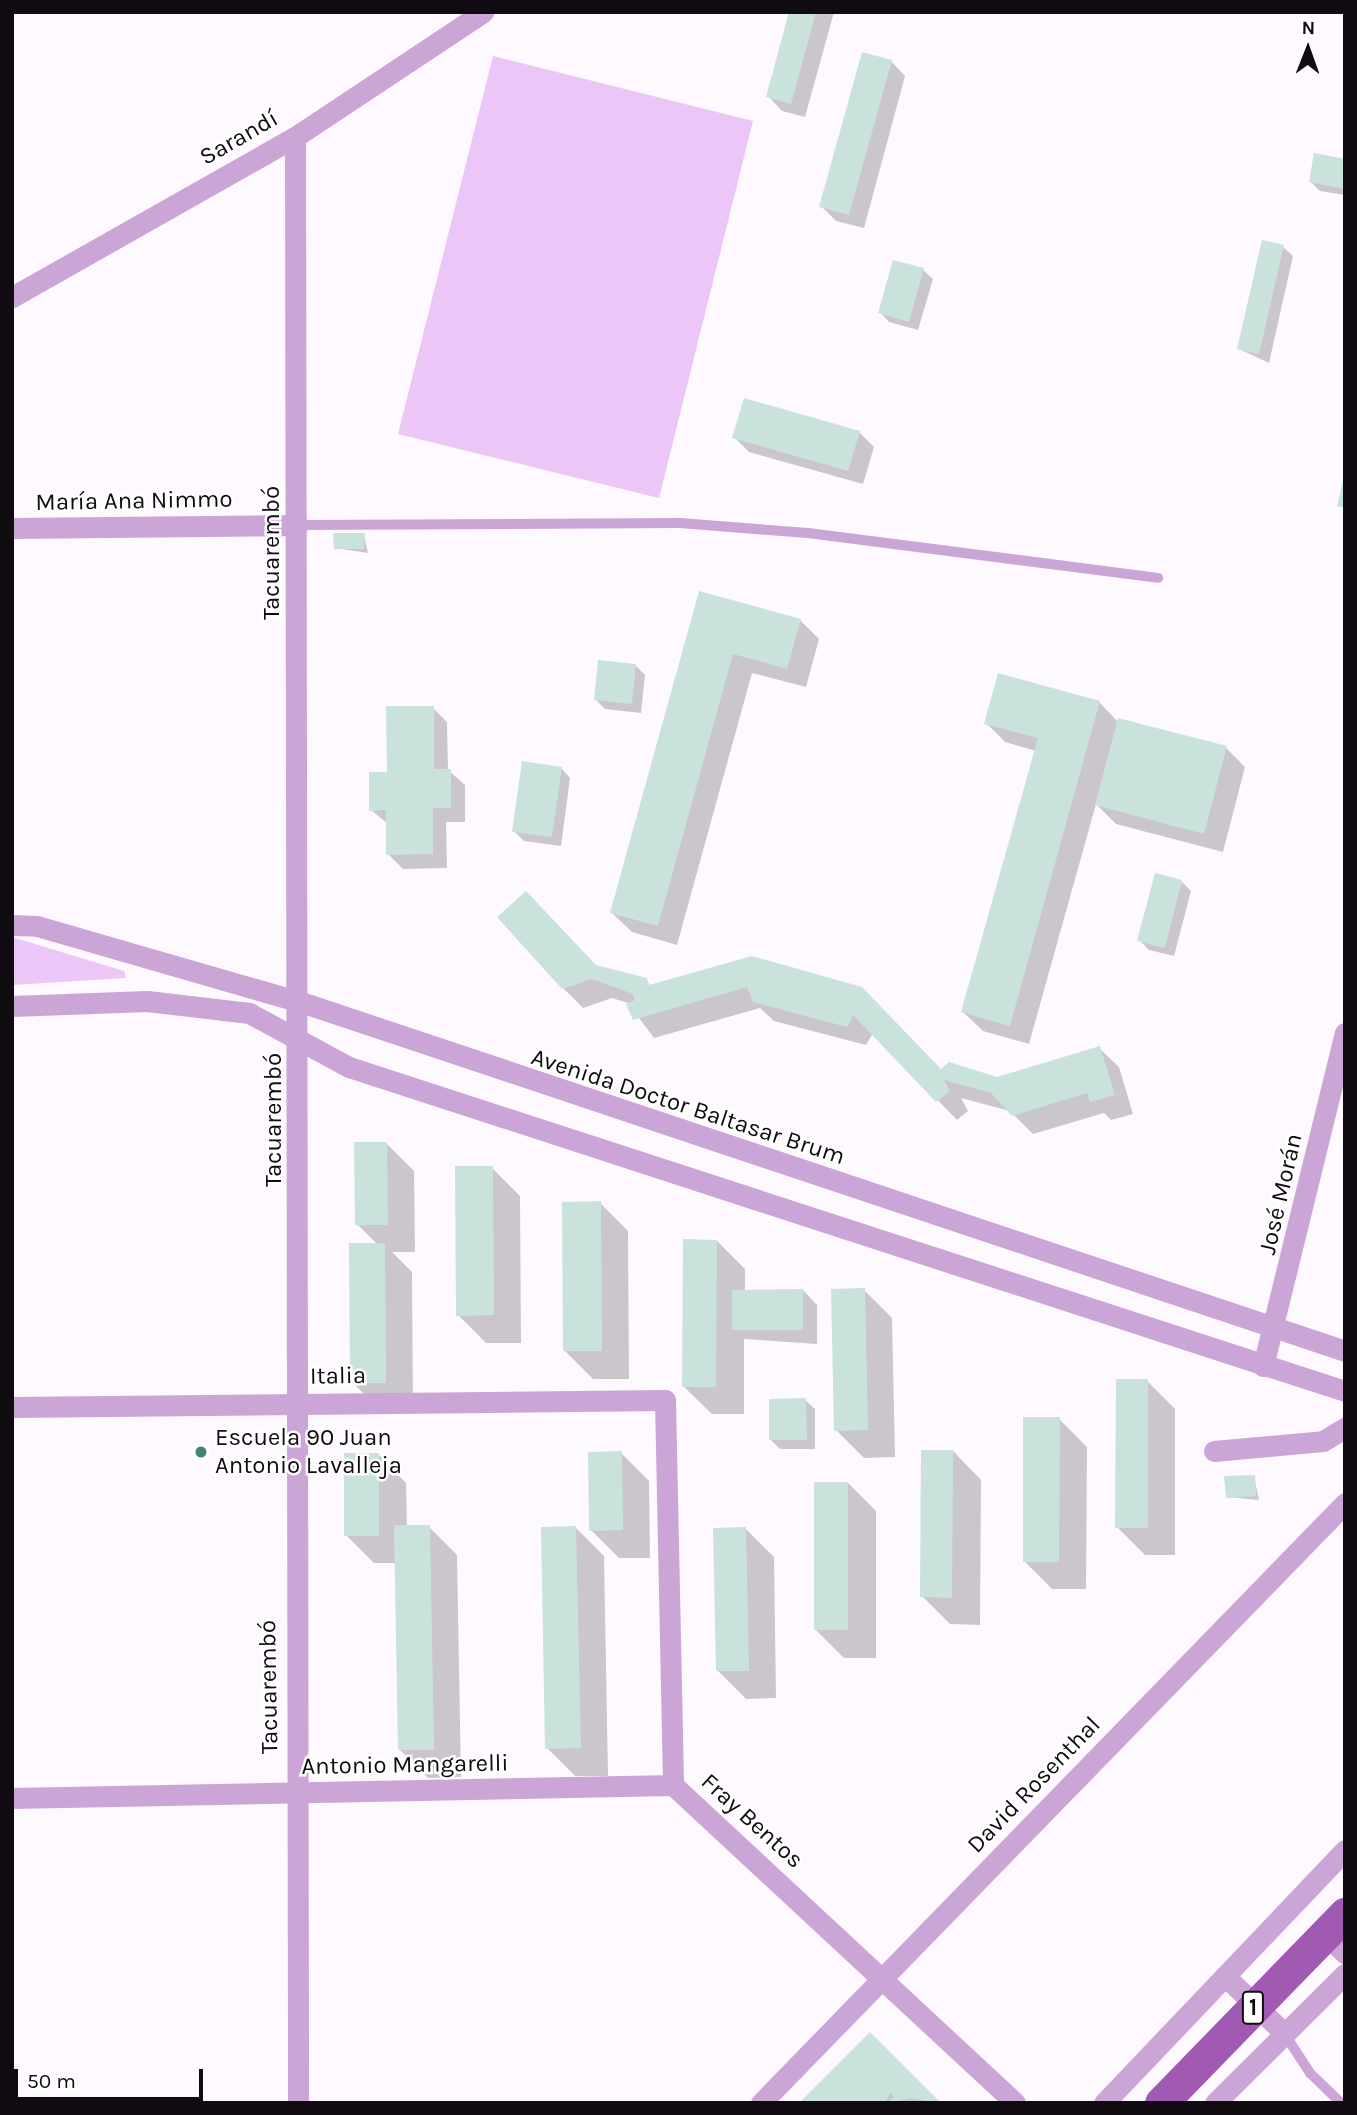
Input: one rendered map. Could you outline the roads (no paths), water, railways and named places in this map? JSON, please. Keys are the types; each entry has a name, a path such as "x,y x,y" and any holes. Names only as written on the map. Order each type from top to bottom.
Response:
{"main road":[{"name":"1","path":"1161,2103 1256,2006 1338,1934"}],"street":[{"name":"Sarandí","path":"12,297 295,137 483,12"},
{"name":"Tacuarembó","path":"295,137 300,1002 298,2103"},
{"name":"María Ana Nimmo","path":"12,528 298,525"},
{"name":"Avenida Doctor Baltasar Brum","path":"12,925 37,926 300,1002 1345,1351"},
{"path":"12,1006 188,1003 249,1013 349,1067 1345,1391"},
{"name":"José Morán","path":"1263,1366 1275,1329 1345,1033"},
{"name":"Italia","path":"12,1407 665,1400"},
{"name":"Fray Bentos","path":"665,1400 673,1785 885,1975 1016,2103"},
{"path":"1214,1451 1323,1441 1345,1428"},
{"name":"David Rosenthal","path":"761,2103 1345,1503"},
{"name":"Antonio Mangarelli","path":"12,1798 673,1785"},
{"path":"1104,2103 1345,1850"},
{"path":"1215,2103 1345,1974"},
{"path":"1225,1976 1284,2032"}],"lane":[{"path":"298,525 680,523 808,533 1158,578"},
{"path":"1284,2032 1310,2073 1341,2103"}],"place":[{"name":"Escuela 90 Juan Antonio Lavalleja","path":"201,1452"}]}
